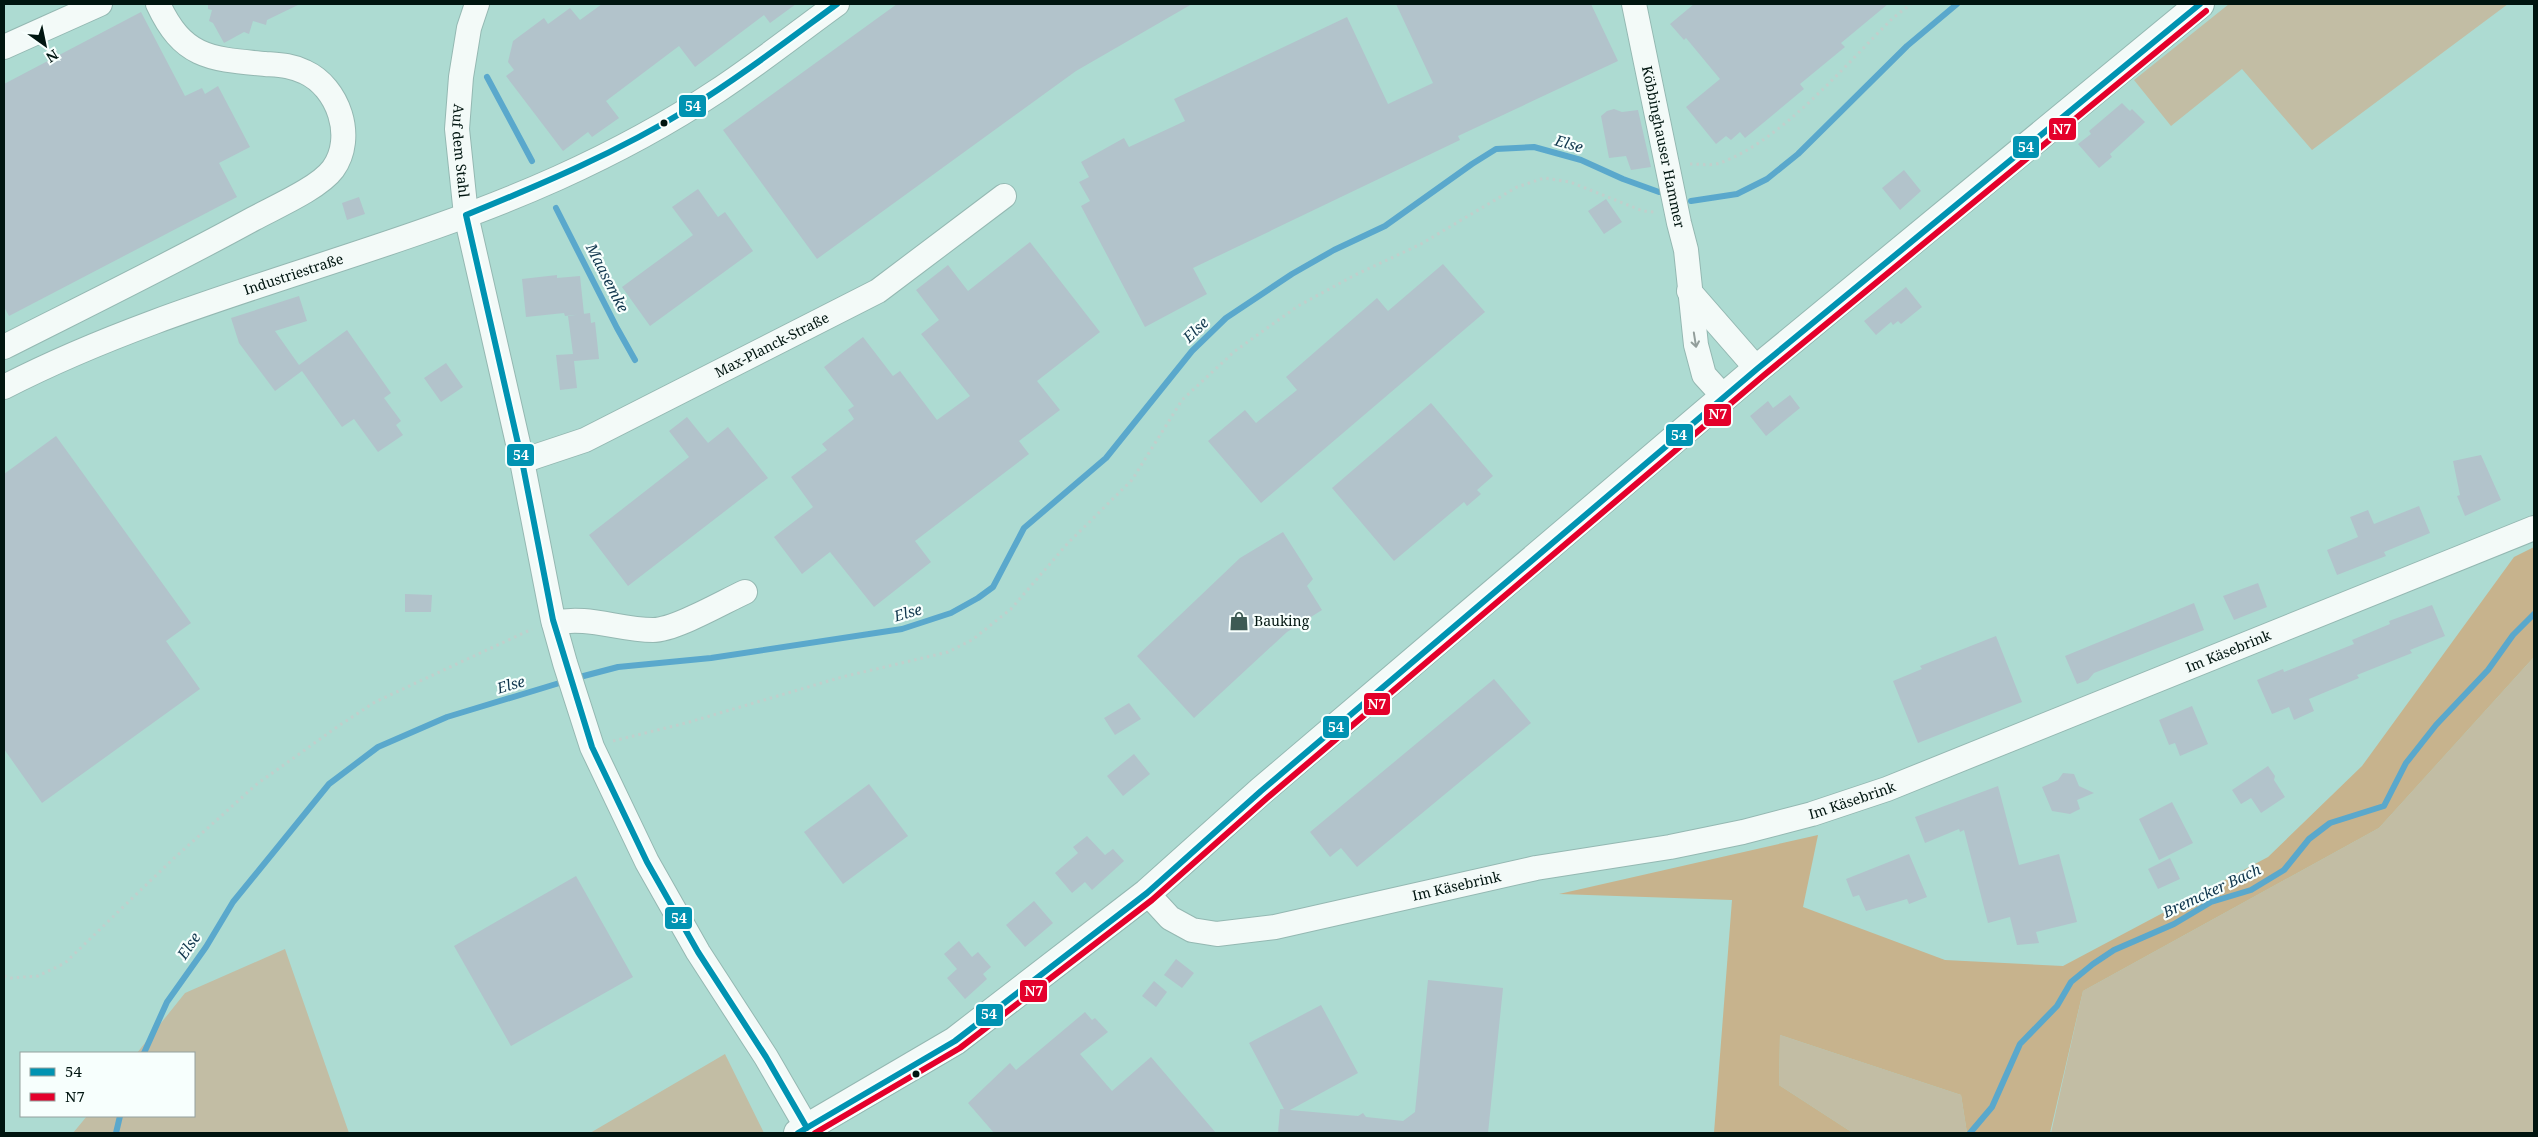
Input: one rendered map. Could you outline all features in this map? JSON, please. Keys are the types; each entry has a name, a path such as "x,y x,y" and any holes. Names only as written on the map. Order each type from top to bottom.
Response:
{"main road":[{"path":"805,1131 955,1041 1147,893 1261,791 1757,369 2200,4"}],"street":[{"path":"4,47 100,4"},
{"path":"4,347 180,259 307,190 333,169 342,150 343,130 335,99 323,84 307,72 288,65 217,60 196,52 168,25 158,4"},
{"name":"Auf dem Stahl","path":"477,4 469,28 461,77 457,129 466,215 522,461 553,621 565,663 592,747 647,862 698,952 766,1057 805,1131"},
{"name":"Industriestraße","path":"4,388 54,362 124,331 466,215 559,177 664,123 717,91 837,4"},
{"name":"Köbbinghauser Hammer","path":"1634,4 1686,250 1696,345 1704,375 1724,398"},
{"name":"Max-Planck-Straße","path":"522,461 585,440 878,291 1004,196"},
{"path":"1689,292 1757,369"},
{"name":"Im Käsebrink","path":"1147,893 1170,918 1192,930 1217,934 1285,925 1536,868 1670,847 1812,814 1887,789 2534,528"},
{"path":"553,621 573,620 655,630 670,627 745,592"}],"path":[{"path":"1667,165 1718,164 1756,146 1791,119 1892,18 1911,4"},
{"path":"626,738 686,723 842,678 948,652 972,640 1011,609 1068,543 1132,480 1182,400 1235,351 1298,306 1355,275 1421,244 1517,187 1544,178 1570,182 1643,211 1658,212 1677,209"},
{"path":"4,976 12,978 38,976 65,963 172,860 257,784 344,722 375,702 553,621"}],"shaded area":[{"path":"2229,4 2508,4 2312,150 2242,69 2171,126 2134,80"},
{"path":"2534,547 2534,657 2379,828 2083,991 2050,1133 1967,1133 1961,1095 1780,1035 1779,1085 1853,1133 1714,1133 1732,900 1559,894 1818,835 1803,907 1945,960 2063,966 2268,857 2362,766 2514,557"},
{"path":"2534,657 2534,1133 2051,1133 2083,991 2379,828"},
{"path":"285,949 349,1133 73,1133 86,1117 195,1117 195,1052 138,1052 185,993"},
{"path":"1780,1035 1961,1095 1967,1133 1853,1133 1779,1085"},
{"path":"725,1054 764,1133 590,1133"}],"building":[{"path":"208,4 300,4 267,20 266,25 253,21 249,34 244,32 224,43 213,23 209,21 212,10 208,9"},
{"path":"602,4 796,4 770,23 764,15 695,67 679,46 606,101 619,118 592,137 588,132 563,151 506,76 514,70 508,62 513,41 544,18 548,24 570,8 580,20"},
{"path":"897,4 1192,4 1076,71 817,259 723,130"},
{"path":"1396,4 1591,4 1618,61 1458,136 1460,140 1193,268 1207,294 1145,327 1081,206 1090,201 1079,182 1089,177 1081,162 1124,138 1129,147 1185,121 1174,99 1347,17 1388,104 1433,83"},
{"path":"1694,4 1888,4 1841,43 1845,47 1800,84 1804,89 1745,138 1740,132 1731,140 1726,136 1716,144 1686,107 1720,79 1686,38 1684,40 1670,24"},
{"path":"141,12 185,96 202,88 205,94 218,86 250,147 219,163 237,197 9,316 4,307 4,84"},
{"path":"2122,103 2130,111 2132,109 2145,122 2110,154 2112,157 2099,168 2078,144 2091,134 2089,131"},
{"path":"1614,109 1622,112 1638,110 1651,167 1631,170 1626,156 1609,158 1601,116 1607,111"},
{"path":"1904,170 1921,191 1900,210 1882,188"},
{"path":"698,189 718,217 725,212 753,251 650,326 622,287 693,235 672,207"},
{"path":"359,197 365,214 347,220 342,203"},
{"path":"1606,199 1622,222 1604,234 1588,211"},
{"path":"1030,242 1100,332 1037,381 1060,410 1019,441 1029,454 915,541 931,562 874,607 830,552 802,574 774,537 813,507 791,477 827,450 822,444 854,419 848,410 854,406 824,367 863,337 893,376 900,371 937,420 970,396 921,334 939,320 916,290 948,265 968,291"},
{"path":"1443,264 1485,312 1261,503 1208,441 1245,410 1256,423 1297,390 1286,377 1377,298 1388,311"},
{"path":"557,275 557,278 580,276 584,314 565,316 564,313 526,317 522,279"},
{"path":"1906,287 1922,307 1901,324 1898,321 1893,325 1891,322 1876,335 1864,321"},
{"path":"299,296 307,321 275,331 299,365 347,330 391,393 384,398 401,421 396,425 403,435 378,452 354,419 342,427 302,371 275,391 239,343 231,318"},
{"path":"590,313 591,323 595,322 599,359 574,361 577,388 560,390 556,355 573,354 568,316"},
{"path":"446,363 463,387 441,402 424,378"},
{"path":"1790,395 1800,408 1766,436 1750,416 1768,401 1773,408"},
{"path":"1431,403 1493,476 1477,490 1481,494 1467,506 1464,502 1394,561 1332,488"},
{"path":"687,417 708,443 728,427 768,478 628,586 589,535 689,457 669,431"},
{"path":"56,436 191,623 166,641 200,689 42,803 4,749 4,474"},
{"path":"2481,455 2501,500 2465,516 2457,496 2460,495 2453,461"},
{"path":"2419,506 2430,533 2384,552 2386,556 2337,575 2327,550 2358,537 2350,517 2368,510 2374,524"},
{"name":"Bauking","path":"1283,532 1313,579 1307,586 1322,610 1287,632 1194,718 1137,656 1240,558"},
{"path":"2258,583 2267,607 2234,620 2223,596"},
{"path":"405,594 432,595 431,612 405,612"},
{"path":"2194,603 2204,630 2094,673 2088,680 2077,684 2065,656"},
{"path":"2432,605 2445,636 2410,650 2412,653 2357,675 2359,678 2309,699 2314,711 2294,720 2289,707 2272,714 2257,680 2283,669 2284,672 2354,644 2352,640 2390,624 2389,621"},
{"path":"1996,636 2022,702 1918,743 1893,681 1922,669 1920,666"},
{"path":"1494,679 1531,723 1357,867 1341,848 1330,857 1310,832"},
{"path":"1129,703 1141,719 1115,735 1104,718"},
{"path":"2192,706 2208,744 2180,756 2175,743 2169,745 2159,720"},
{"path":"1134,754 1150,774 1123,796 1107,776"},
{"path":"2268,766 2285,797 2261,813 2251,798 2241,804 2232,790"},
{"path":"2063,773 2074,774 2079,786 2094,793 2077,800 2080,809 2070,814 2052,811 2042,787 2058,780"},
{"path":"869,784 908,836 843,884 804,832"},
{"path":"1998,786 2019,865 2059,854 2074,910 2077,922 2036,932 2039,943 2017,945 2010,917 1988,923 1964,830 1960,832 1959,829 1925,843 1915,817"},
{"path":"2172,802 2193,843 2159,860 2139,819"},
{"path":"1087,836 1105,855 1113,849 1124,861 1092,890 1085,882 1072,893 1055,873 1078,853 1073,847"},
{"path":"1909,854 1927,897 1909,904 1907,899 1866,911 1859,895 1853,897 1846,879"},
{"path":"2170,858 2180,879 2158,889 2148,869"},
{"path":"576,876 633,977 511,1046 454,946"},
{"path":"1034,901 1053,923 1025,947 1006,925"},
{"path":"959,941 972,957 978,952 991,967 983,974 987,979 965,999 947,978 957,969 944,954"},
{"path":"1176,959 1194,973 1182,988 1164,975"},
{"path":"1428,980 1503,988 1488,1133 1278,1133 1280,1109 1284,1109 1249,1043 1321,1005 1358,1073 1290,1110 1358,1116 1363,1113 1366,1117 1403,1121 1415,1112"},
{"path":"1154,981 1167,992 1156,1007 1142,996"},
{"path":"1085,1012 1092,1020 1095,1018 1108,1032 1080,1054 1112,1091 1151,1057 1216,1133 994,1133 968,1103 1010,1063 1016,1070"}],"waterway":[{"name":"Else","path":"1691,201 1737,194 1767,179 1798,154 1907,46 1957,4"},
{"name":"Maasemke","path":"487,77 532,161"},
{"name":"Else","path":"576,678 618,667 711,658 902,629 951,613 978,598 993,587 1024,528 1106,458 1192,351 1226,318 1292,274 1334,250 1385,226 1496,149 1534,147 1581,160 1623,179 1659,192"},
{"name":"Maasemke","path":"556,208 635,360"},
{"name":"Bremcker Bach","path":"1970,1133 1992,1107 2020,1044 2057,1006 2071,982 2114,950 2174,924 2211,902 2251,890 2284,870 2309,839 2330,823 2384,806 2406,763 2436,725 2488,670 2513,635 2534,614"},
{"name":"Else","path":"144,1052 167,1002 206,947 233,902 329,784 378,747 447,717 566,681"},
{"name":"Else","path":"116,1133 120,1117"}],"transit line":[{"name":"54","path":"466,215 579,166 661,125 764,58 837,4"},
{"name":"54","path":"798,1133 955,1041 1147,893 1261,791 1757,369 2200,4"},
{"name":"N7","path":"815,1133 960,1048 1152,900 1267,798 1763,376 2206,11"},
{"name":"54","path":"466,215 522,461 553,620 592,747 647,862 698,952 766,1057 807,1128"}],"place":[{"name":"Bauking","path":"1239,621"}]}
